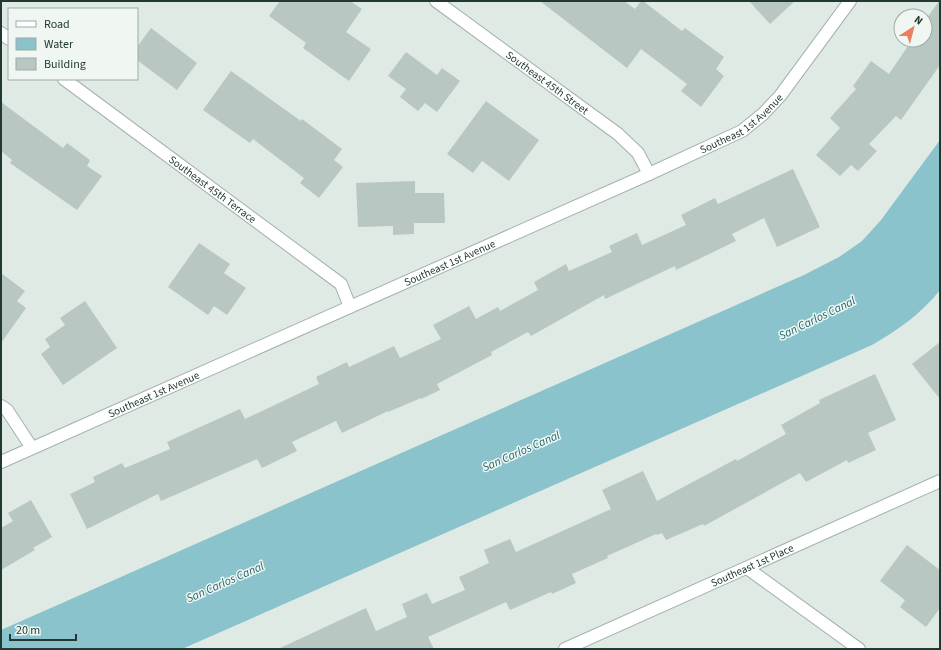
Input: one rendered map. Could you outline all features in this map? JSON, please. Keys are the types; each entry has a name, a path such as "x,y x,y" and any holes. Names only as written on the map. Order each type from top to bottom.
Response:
{"street":[{"name":"Southeast 45th Street","path":"436,1 618,134 638,153 649,174"},
{"name":"Southeast 1st Avenue","path":"1,462 649,174 742,131 763,114 780,96 850,1"},
{"name":"Southeast 45th Terrace","path":"65,80 341,284 350,307"},
{"path":"1,406 6,410 32,448"},
{"name":"Southeast 1st Place","path":"565,649 940,481"},
{"path":"747,568 859,649"}],"water":[{"name":"San Carlos Canal","path":"940,140 940,290 925,307 909,321 872,345 182,649 1,649 1,630 804,275 839,257 862,241 881,220"}],"building":[{"path":"280,1 350,1 362,9 346,32 371,49 349,81 303,48 306,43 269,16"},
{"path":"540,1 624,1 635,9 641,1 643,1 682,31 685,28 724,57 716,69 724,76 701,107 681,91 687,84 641,49 627,68"},
{"path":"749,1 795,1 770,24"},
{"path":"939,1 940,65 901,120 896,116 869,144 877,151 858,171 851,165 840,176 816,155 840,128 830,118 856,89 853,86 871,61 889,74 907,48 933,48 933,10"},
{"path":"151,28 197,63 177,90 138,61 138,46"},
{"path":"406,52 437,75 442,68 460,81 437,112 425,103 418,111 400,97 406,89 388,76"},
{"path":"231,71 301,121 302,119 342,149 334,160 343,167 319,198 300,183 304,178 253,139 250,143 203,110"},
{"path":"486,101 539,140 509,181 482,161 473,173 447,154"},
{"path":"1,102 63,148 67,143 90,160 87,166 102,176 77,210 10,163 12,160 1,151"},
{"path":"793,169 820,227 777,247 764,218 732,234 736,241 676,270 675,266 605,299 604,295 531,336 528,332 491,352 492,355 437,384 440,390 421,399 388,411 342,433 336,421 292,442 297,451 262,468 257,459 161,501 158,494 87,529 70,494 95,482 93,477 122,463 125,468 170,449 167,442 240,409 245,419 319,384 316,377 347,362 349,367 394,346 400,358 441,339 433,325 469,306 476,319 498,307 500,311 538,290 534,282 566,264 569,271 612,252 609,246 637,233 642,245 686,225 681,215 715,198 718,204"},
{"path":"415,181 415,193 444,193 445,223 414,223 414,234 393,235 393,226 358,227 356,183"},
{"path":"199,243 230,264 224,273 246,288 227,315 214,306 208,315 168,287"},
{"path":"1,273 25,291 17,301 26,308 1,343"},
{"path":"85,301 117,348 63,385 41,354 50,347 45,339 65,325 60,318"},
{"path":"940,342 940,399 912,364"},
{"path":"875,374 896,420 868,433 876,450 848,463 847,460 806,482 800,473 704,526 703,524 666,540 662,533 656,534 607,556 608,558 572,574 576,583 552,594 551,592 510,610 506,602 428,637 434,649 278,649 366,608 376,631 407,617 402,604 427,593 432,604 465,590 459,577 489,563 484,550 510,539 516,552 611,509 602,490 643,471 657,501 736,459 737,461 786,434 781,425 820,403 819,400"},
{"path":"31,500 52,537 33,548 35,550 1,570 1,528 13,521 8,513"},
{"path":"907,545 940,570 940,608 926,627 900,607 905,600 880,581"}]}
